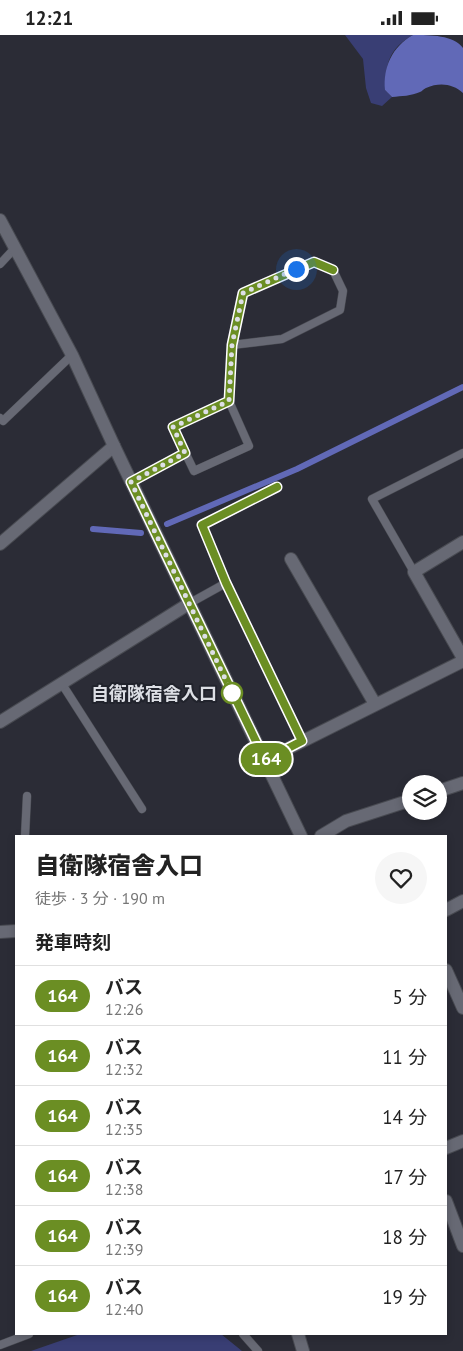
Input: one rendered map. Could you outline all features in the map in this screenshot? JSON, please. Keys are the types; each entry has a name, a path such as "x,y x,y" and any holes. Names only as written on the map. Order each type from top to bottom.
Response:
{"street":[{"path":"1,223 72,355 131,482 302,835"},
{"path":"0,544 114,446"},
{"path":"265,760 463,659 414,572 463,542"},
{"path":"291,559 375,705"},
{"path":"0,722 190,603"},
{"path":"447,788 463,783"},
{"path":"323,835 346,821 402,803"},
{"path":"447,909 463,901"},
{"path":"0,932 15,931"},
{"path":"447,972 463,1008"},
{"path":"447,1148 463,1141"},
{"path":"447,1204 463,1246"},
{"path":"298,1335 303,1351"}],"lane":[{"path":"0,264 15,248"},
{"path":"229,401 173,427 194,471 250,446 229,401 232,345 243,293 314,262 333,270 343,291 340,310 282,339 232,345"},
{"path":"0,418 3,421 72,355"},
{"path":"131,482 185,453"},
{"path":"414,572 372,499 463,453"},
{"path":"277,487 202,525 226,583 302,741"},
{"path":"190,603 226,583"},
{"path":"62,684 142,809"},
{"path":"25,835 27,796"},
{"path":"0,1345 26,1335"},
{"path":"244,1335 258,1351"}],"shaded area":[{"path":"345,35 413,35 398,46 390,58 386,72 385,90 392,97 382,106 371,103 366,88 363,59"},
{"path":"413,35 448,38 454,40 463,48 463,93 451,86 441,85 431,86 421,92 410,95 392,97 385,90 387,66 390,58 399,45"},
{"path":"77,1335 222,1335 242,1351 31,1351"}],"waterway":[{"path":"167,524 297,469 463,387"},
{"path":"93,529 141,533"}],"bus line":[{"name":"164","path":"277,487 202,525 226,583 302,741 265,760 131,482 185,453 173,427 229,401 232,345 243,293 314,262 333,270"}],"place":[{"name":"自衛隊宿舎入口","path":"232,693"}],"route":[{"path":"232,693 131,482 185,453 173,427 229,401 232,345 243,293 296,269"}]}
